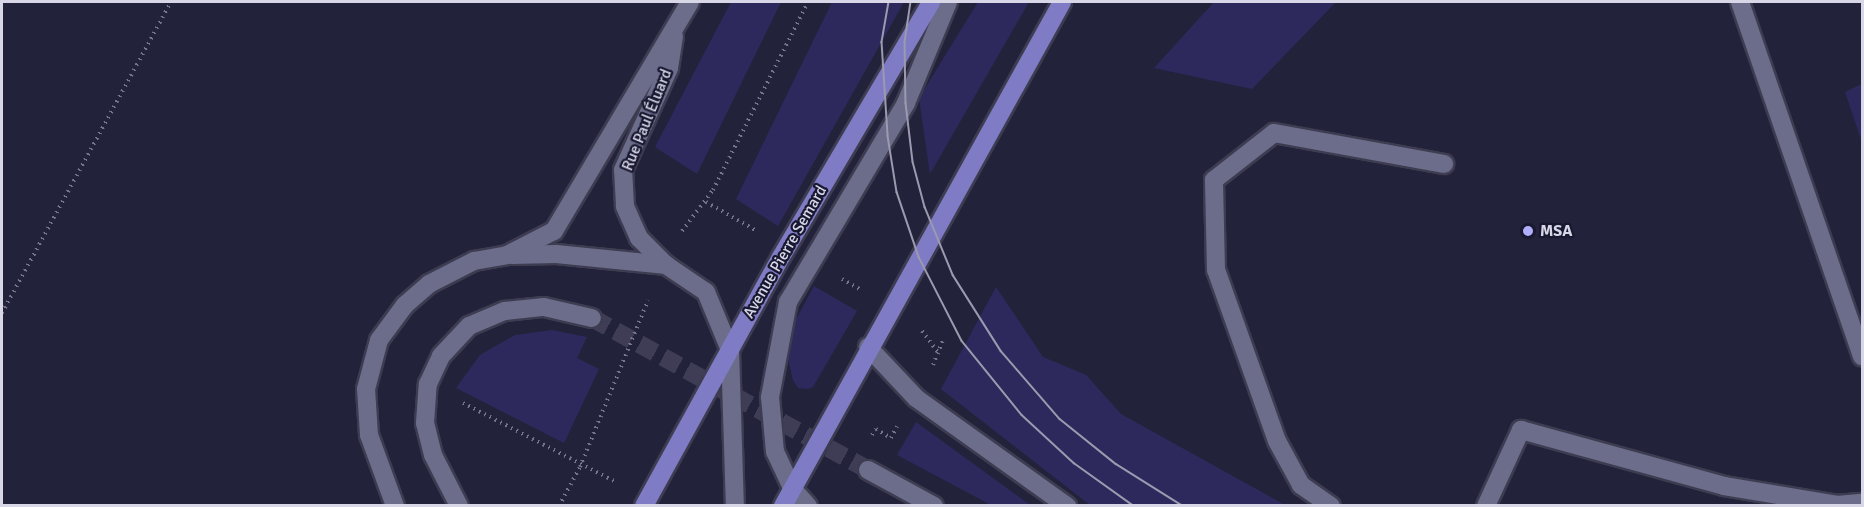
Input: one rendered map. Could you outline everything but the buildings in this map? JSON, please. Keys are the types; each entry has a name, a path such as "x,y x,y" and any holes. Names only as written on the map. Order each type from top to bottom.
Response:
{"main road":[{"name":"Avenue Pierre Semard","path":"644,506 730,350 931,2"},
{"path":"783,506 868,347 1062,2"}],"street":[{"name":"Rue Paul Éluard","path":"690,2 676,27 669,68 623,170 625,206 639,238 666,265 706,292 730,350"},
{"path":"808,506 792,488 775,452 770,397 777,348 788,302 906,103 948,2"},
{"path":"1740,2 1863,357"},
{"path":"507,255 554,231 676,27"},
{"path":"1331,506 1301,485 1269,420 1216,270 1214,180 1274,133 1444,164"},
{"path":"395,506 369,435 366,389 379,340 405,305 429,284 474,261 507,255 556,254 666,265"},
{"path":"459,506 433,455 425,423 428,384 441,356 469,326 505,311 544,307 592,318"},
{"path":"868,347 916,398 1067,506"},
{"path":"730,350 735,506"},
{"path":"1486,506 1521,430 1724,486 1837,505 1863,503"},
{"path":"868,470 934,506"}],"path":[{"path":"2,313 171,2"},
{"path":"682,231 706,202 808,2"},
{"path":"706,202 761,233"},
{"path":"559,506 580,467 646,304"},
{"path":"921,330 938,352"},
{"path":"930,370 944,338"},
{"path":"458,401 580,467 614,481"}],"shaded area":[{"path":"731,2 781,2 697,174 655,147"},
{"path":"832,2 904,2 778,226 736,199"},
{"path":"978,2 1029,2 930,174 919,98"},
{"path":"1214,2 1336,2 1252,89 1154,68"},
{"path":"1862,84 1862,142 1845,92"},
{"path":"814,286 857,311 813,387 798,388 793,380 784,342"},
{"path":"996,287 1043,357 1086,375 1121,414 1285,505 1090,505 941,389"},
{"path":"552,330 587,337 577,358 599,369 564,443 456,388 480,355 515,335"},
{"path":"916,422 1030,505 991,505 897,455"}],"tunnel":[{"path":"592,318 868,470"}],"tram line":[{"path":"889,2 882,42 888,136 897,192 919,257 962,341 1022,415 1074,463 1134,506"},
{"path":"911,2 905,42 906,103 913,162 925,207 953,275 1001,351 1060,419 1116,464 1183,506"}],"place":[{"name":"MSA","path":"1528,231"}]}
